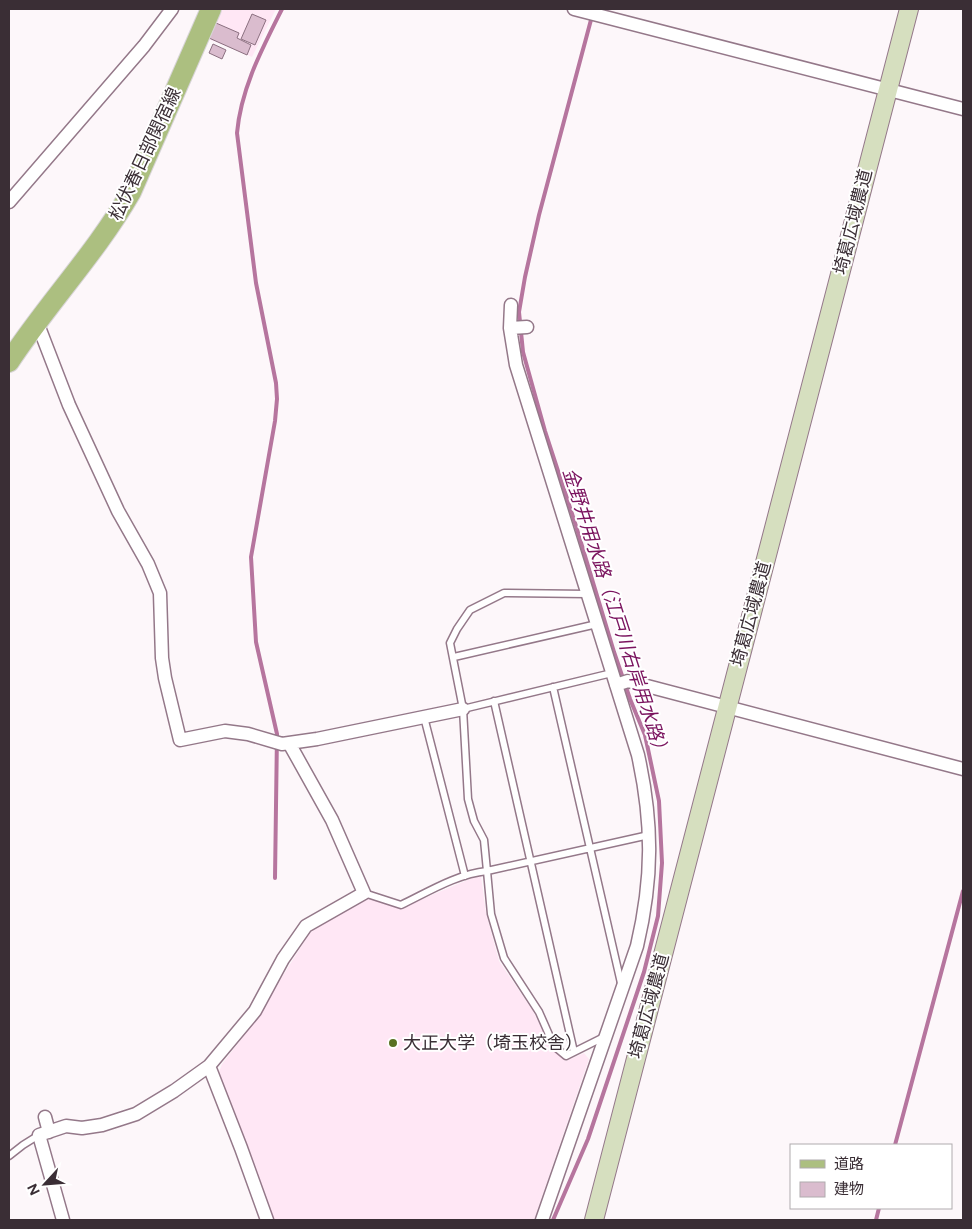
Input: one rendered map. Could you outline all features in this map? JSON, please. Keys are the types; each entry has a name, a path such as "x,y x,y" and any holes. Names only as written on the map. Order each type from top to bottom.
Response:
{"main road":[{"name":"松伏春日部関宿線","path":"9,362 115,220 131,192 211,9"}],"street":[{"path":"9,202 144,46 172,9"},
{"name":"埼葛広域農道","path":"594,1220 909,9"},
{"path":"579,10 963,109"},
{"path":"512,305 510,328 516,366 587,594 619,680 642,773 650,853 645,911 637,946 542,1220"},
{"path":"37,322 69,405 118,510 148,564 160,593 162,658 180,740 225,731 248,734 281,743 317,739 463,709"},
{"path":"510,328 527,327"},
{"path":"619,680 963,769"},
{"path":"44,1133 66,1126 82,1128 102,1125 136,1114 174,1091 208,1066 255,1011 283,959 306,926 364,893 332,820 281,743"},
{"path":"208,1066 267,1220"},
{"path":"45,1117 44,1133 63,1220"}],"lane":[{"path":"587,594 504,593 470,610 450,643 463,709 468,799 474,821 484,840 491,914 504,958 539,1012 554,1046 566,1056 607,1036"},
{"path":"454,657 597,624"},
{"path":"463,709 553,687 619,680"},
{"path":"553,687 623,990"},
{"path":"494,701 574,1052"},
{"path":"424,716 464,876"},
{"path":"364,893 401,905 476,872 530,862 649,835"},
{"path":"9,1156 23,1145 44,1133"}],"shaded area":[{"path":"218,9 276,9 252,57 206,38"},
{"name":"大正大学（埼玉校舎）","path":"481,876 486,913 499,961 533,1011 551,1048 566,1061 584,1053 589,1059 534,1220 274,1220 219,1072 222,1064 243,1037 309,934 320,925 369,898 401,908"}],"building":[{"path":"252,14 266,20 255,45 241,39"},
{"path":"216,23 239,33 237,38 251,45 247,55 209,38"},
{"path":"213,44 226,50 222,59 209,53"}],"waterway":[{"path":"275,878 277,734 256,642 251,557 275,421 277,399 276,383 256,283 237,133 239,116 248,85 260,54 282,9"},
{"name":"金野井用水路（江戸川右岸用水路）","path":"553,1220 588,1139 644,972 658,916 662,863 659,801 645,735 614,652 545,431 523,352 519,312 539,215 592,16"},
{"path":"895,1144 963,891"},
{"path":"876,1220 879,1209"}],"place":[{"name":"大正大学（埼玉校舎）","path":"393,1043"}]}
